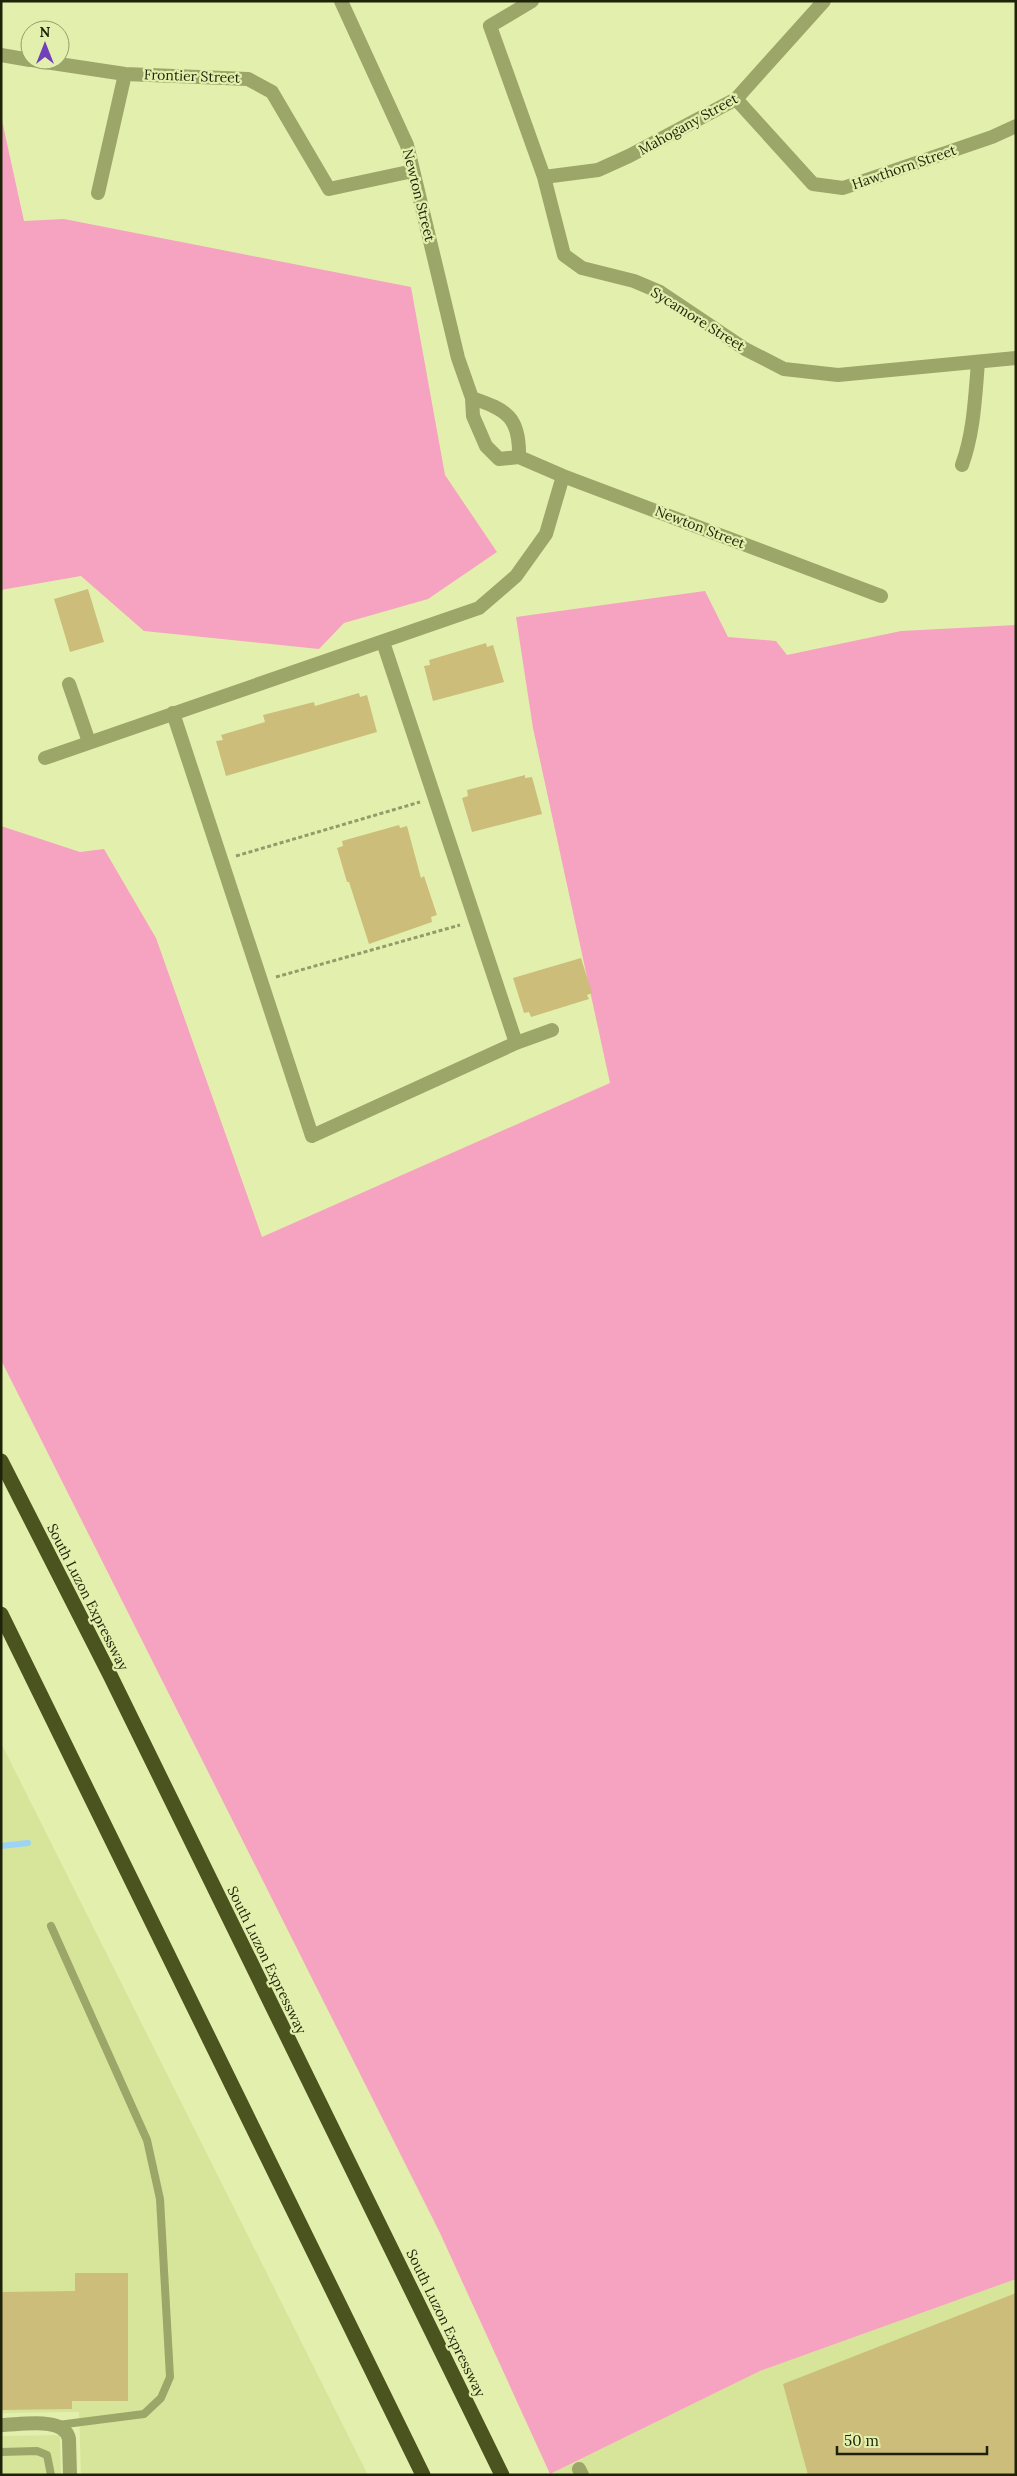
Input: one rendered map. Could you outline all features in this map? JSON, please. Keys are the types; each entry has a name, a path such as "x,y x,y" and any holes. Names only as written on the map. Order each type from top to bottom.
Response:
{"highway":[{"name":"South Luzon Expressway","path":"1,1461 110,1675 502,2475"},
{"path":"1,1614 423,2475"}],"street":[{"name":"Newton Street","path":"341,1 407,146 458,358 472,398 473,416 486,446 499,460 519,457 563,476 881,596"},
{"name":"Sycamore Street","path":"532,1 490,26 544,177 564,255 582,268 634,281 660,292 745,349 784,369 838,375 1016,358"},
{"name":"Mahogany Street","path":"544,177 598,170 630,156 736,99 824,1"},
{"name":"Frontier Street","path":"1,56 20,59"},
{"name":"Frontier Street","path":"70,66 125,74 248,78 272,92 329,189 413,171"},
{"path":"98,193 125,74"},
{"name":"Hawthorn Street","path":"736,99 813,184 824,187 843,188 1016,126"},
{"path":"962,465 969,447 978,363"},
{"path":"472,398 495,406 512,420 520,436 519,457"},
{"path":"44,758 479,608 516,576 546,534 563,476"},
{"path":"383,642 433,798 516,1043"},
{"path":"69,684 90,742"},
{"path":"173,713 312,1136 516,1043 552,1030"},
{"path":"1,2425 58,2425 68,2434 70,2475"}],"lane":[{"path":"51,1926 147,2140 160,2199 170,2377 161,2398 144,2414 58,2425"},
{"path":"1,2452 37,2451 47,2455 51,2475"}],"path":[{"path":"221,860 433,798"},
{"path":"261,981 474,920"}],"shaded area":[{"path":"1,116 24,221 64,219 411,287 445,475 497,552 428,599 344,623 319,649 144,631 81,576 1,590"},
{"path":"705,591 728,637 776,641 787,655 901,631 1016,625 1016,2279 760,2371 550,2474 440,2233 1,1360 1,826 80,852 104,849 156,938 262,1237 610,1083 533,728 516,617"},
{"path":"1,1743 368,2475 81,2475 79,2412 1,2413"},
{"path":"1016,2279 1016,2475 550,2474 760,2371"},
{"path":"60,2435 61,2475 1,2475 1,2436"}],"building":[{"path":"88,589 104,642 70,652 54,599"},
{"path":"486,643 487,647 493,645 504,682 433,701 424,666 430,665 429,660"},
{"path":"359,693 360,697 367,695 377,732 226,776 216,741 223,740 221,735 265,722 263,715 314,702 315,706"},
{"path":"525,775 525,778 532,777 542,814 472,832 462,798 468,796 467,790"},
{"path":"399,825 400,828 407,826 421,878 424,876 437,915 431,917 432,922 369,944 337,848 343,846 342,841"},
{"path":"581,958 592,993 587,995 589,999 531,1017 529,1012 524,1013 513,978"},
{"path":"75,2273 128,2273 128,2401 72,2401 72,2409 1,2410 1,2292 75,2291"},
{"path":"1016,2293 1016,2475 808,2475 783,2384"}],"waterway":[{"path":"1,1846 28,1843"}]}
